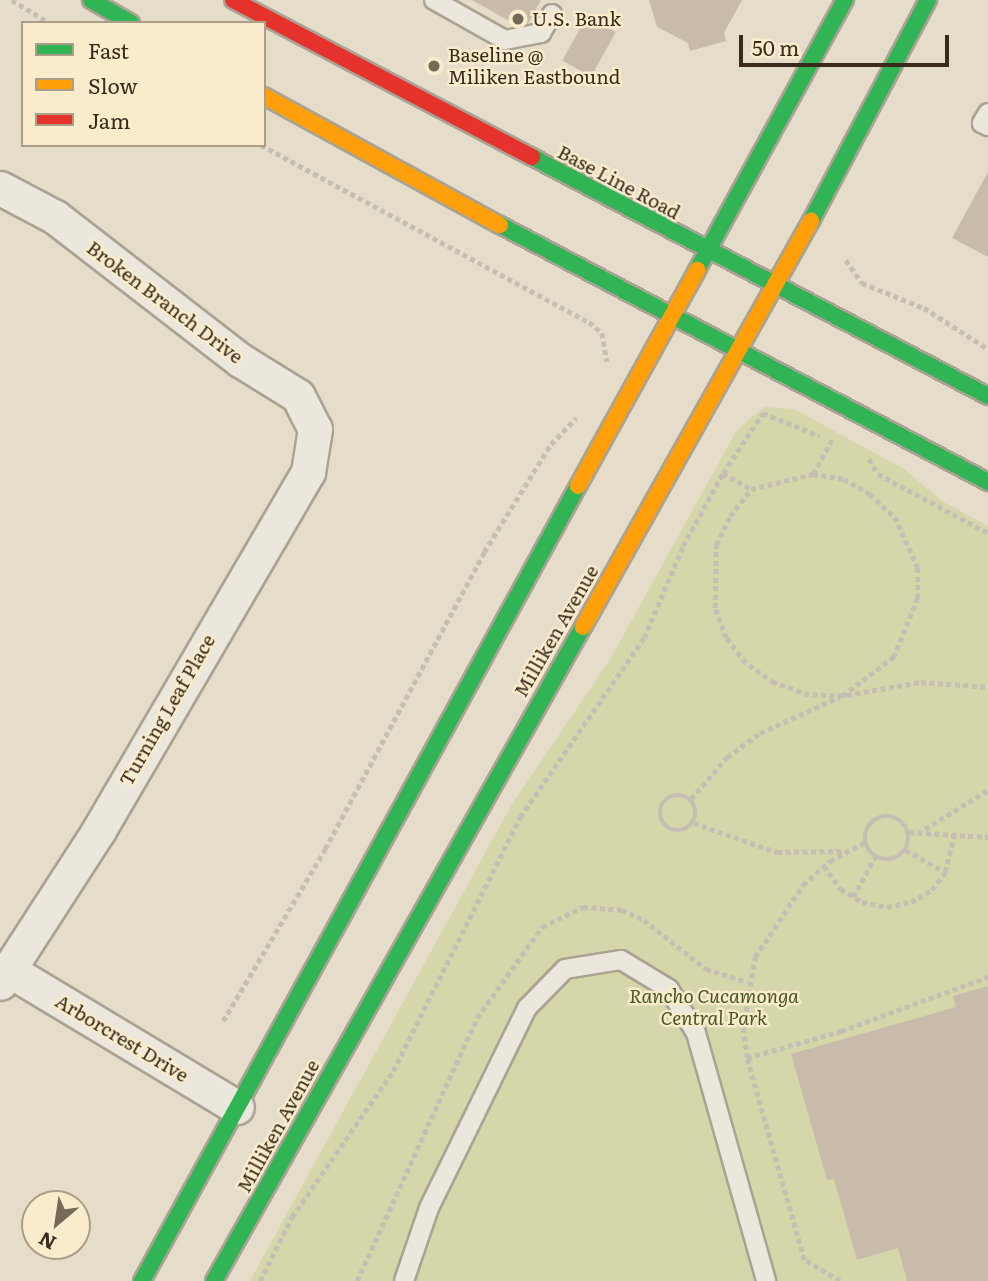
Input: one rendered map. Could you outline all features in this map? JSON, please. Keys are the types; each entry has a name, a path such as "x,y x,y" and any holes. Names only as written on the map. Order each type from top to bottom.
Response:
{"main road":[{"path":"90,0 127,21"},
{"name":"Base Line Road","path":"233,0 706,252 777,284 988,396"},
{"path":"142,1281 845,0"},
{"name":"Milliken Avenue","path":"214,1281 777,284 928,0"},
{"path":"266,97 737,354 988,482"}],"street":[{"name":"Broken Branch Drive","path":"0,188 55,217 240,360 298,396 315,429"},
{"name":"Turning Leaf Place","path":"4,976 99,830 308,472 315,429"},
{"name":"Arborcrest Drive","path":"4,976 237,1107"}],"lane":[{"path":"435,0 505,40 541,33 552,14"},
{"path":"988,113 982,123 988,127"},
{"path":"404,1281 429,1208 527,1007 565,969 621,960 669,989 696,1033 766,1281"}],"path":[{"path":"12,0 46,21"},
{"path":"265,147 589,322 607,346 603,373"},
{"path":"846,260 862,283 924,308 988,349"},
{"path":"223,1021 325,849 484,552 541,458 581,410"},
{"path":"260,1281 292,1217 393,1072 520,817 644,638 683,546 723,473 763,413 842,446"},
{"path":"814,474 832,440"},
{"path":"862,456 878,474 988,533"},
{"path":"723,473 751,489 814,474 844,479 870,494 895,517 918,569 918,598 894,657 843,696 809,695 774,683 745,663 726,638 713,597 716,545 751,489"},
{"path":"691,799 727,757 785,717 843,696 921,682 988,687"},
{"path":"924,830 988,790"},
{"path":"691,799 673,796 660,814 674,831 694,823 777,852 847,850"},
{"path":"691,799 696,810 694,823"},
{"path":"879,817 900,820 909,832 905,850 891,860 875,857 865,842 868,826 879,817"},
{"path":"824,866 853,897 887,907 911,902 932,890 945,872 955,831"},
{"path":"909,832 955,831 988,837"},
{"path":"840,1281 804,1260 747,1058 743,1028 755,957 779,913 824,866 847,850 865,842"},
{"path":"905,850 945,872"},
{"path":"853,897 875,857"},
{"path":"747,1058 841,1031 988,977"}],"green space":[{"name":"Rancho Cucamonga Central Park","path":"764,407 794,409 904,469 942,501 988,526 988,1281 250,1281 512,804 609,661 737,430"}],"building":[{"path":"472,0 541,0 528,24 518,26"},
{"path":"649,0 742,0 724,33 726,41 690,51 688,43 657,27"},
{"path":"587,16 616,32 591,77 562,61"},
{"path":"988,172 988,257 952,238"},
{"path":"988,986 988,1281 907,1281 898,1248 857,1260 834,1179 827,1180 791,1054 956,1007 953,996"}],"traffic: fast":[{"path":"91,0 128,21"},
{"path":"697,270 845,0"},
{"path":"811,221 928,0"},
{"path":"532,157 988,396"},
{"path":"500,225 988,482"},
{"path":"142,1281 578,486"},
{"path":"214,1281 583,627"}],"traffic: slow":[{"path":"266,97 500,225"},
{"path":"583,627 811,221"},
{"path":"578,486 697,270"}],"traffic: jam":[{"path":"233,0 532,157"}],"place":[{"name":"U.S. Bank","path":"518,19"},
{"name":"Baseline @ Miliken Eastbound","path":"434,66"}]}
